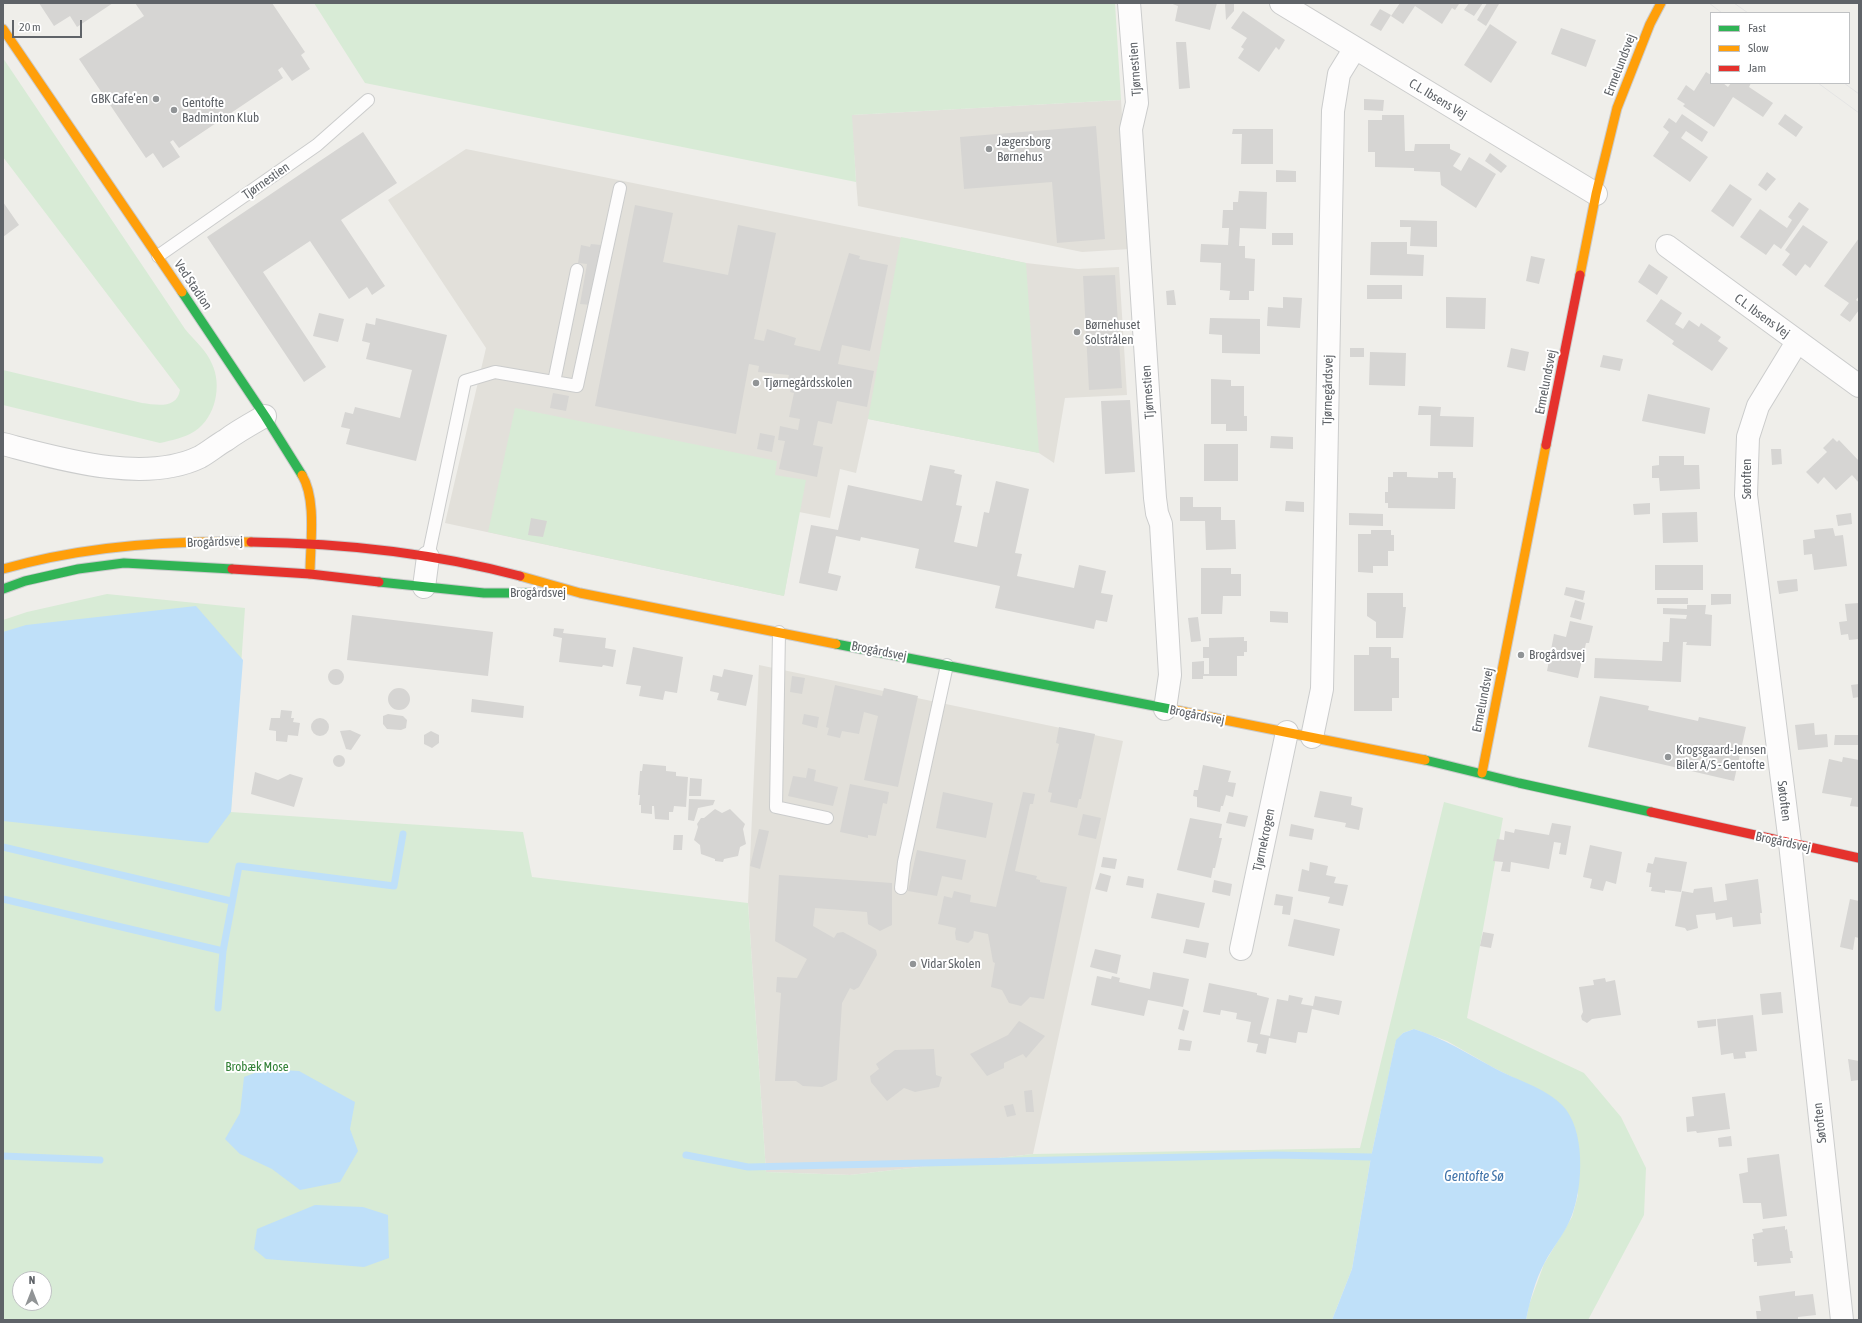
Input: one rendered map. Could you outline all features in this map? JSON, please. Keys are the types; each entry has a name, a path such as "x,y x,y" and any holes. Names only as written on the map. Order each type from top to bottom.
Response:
{"street":[{"name":"Tjørnestien","path":"1129,3 1137,103 1131,129 1157,513 1161,524 1170,675 1165,709"},
{"name":"C.L. Ibsens Vej","path":"1281,3 1596,194"},
{"name":"Ermelundsvej","path":"1482,773 1596,194 1617,108 1650,24 1661,3"},
{"name":"Ved Stadion","path":"3,28 265,416 308,485 311,504 312,543 310,574"},
{"name":"Tjørnegårdsvej","path":"1312,737 1322,689 1333,111 1339,74 1355,48"},
{"name":"C.L. Ibsens Vej","path":"1667,246 1859,386"},
{"name":"Søtoften","path":"1797,342 1758,406 1748,438 1746,495 1790,843 1842,1320"},
{"path":"3,444 93,465 131,468 162,468 200,457 241,429 265,416"},
{"name":"Brogårdsvej","path":"3,569 75,552 189,542 251,540 371,548 487,568 580,593 1438,762 1859,858"},
{"path":"424,587 428,557"},
{"name":"Brogårdsvej","path":"3,589 25,581 78,569 124,563 310,574 484,593 580,593"},
{"name":"Tjørnekrogen","path":"1242,949 1287,732"}],"lane":[{"name":"Tjørnestien","path":"158,256 317,145 368,100"},
{"path":"428,557 465,381 495,372 577,386 620,188"},
{"path":"554,382 577,270"},
{"path":"779,632 776,808 827,818"},
{"path":"901,888 904,862 947,665"}],"shaded area":[{"name":"Jægersborg Børnehus","path":"1121,100 1130,249 1082,252 858,206 851,115"},
{"name":"Tjørnegårdsskolen","path":"466,149 1026,263 1078,269 1119,267 1127,395 1065,398 1054,463 1039,453 868,419 856,473 840,469 830,518 799,512 784,596 445,523 486,348 388,200"},
{"name":"Vidar Skolen","path":"759,665 1123,741 1033,1154 850,1175 766,1172 748,903"}],"green space":[{"path":"314,3 1115,3 1121,100 852,115 856,182 365,83"},
{"path":"3,58 185,329 210,359 217,381 217,391 208,418 195,431 160,443 3,405 3,370 142,403 160,405 171,403 178,396 180,390 3,157"},
{"path":"901,237 1026,263 1039,453 868,419"},
{"path":"515,408 777,461 775,475 806,480 784,596 488,532"},
{"name":"Brobæk Mose","path":"107,594 245,608 231,812 523,832 532,877 748,903 766,1172 850,1175 1033,1154 1360,1148 1444,802 1503,818 1467,1018 1584,1073 1621,1117 1646,1168 1644,1215 1588,1320 1526,1320 1529,1305 1544,1264 1572,1217 1578,1195 1561,1105 1548,1095 1494,1068 1447,1041 1414,1029 1403,1033 1396,1041 1371,1157 1352,1269 1332,1320 3,1320 3,620 27,612"}],"water":[{"path":"196,606 243,660 231,812 208,843 3,821 3,632 26,625"},
{"name":"Gentofte Sø","path":"1414,1029 1446,1042 1547,1094 1562,1105 1570,1115 1579,1143 1580,1174 1576,1203 1566,1227 1548,1256 1538,1276 1526,1320 1332,1320 1352,1269 1371,1157 1396,1040 1403,1033"},
{"path":"265,1069 299,1071 355,1102 350,1129 358,1151 340,1182 300,1190 272,1169 240,1154 225,1139 240,1113 244,1077"},
{"path":"315,1205 363,1207 388,1215 389,1258 364,1267 266,1259 254,1249 257,1229"}],"building":[{"path":"39,3 113,3 77,27 70,16 54,26"},
{"name":"Gentofte Badminton Klub","path":"135,3 272,3 305,52 301,55 310,69 292,81 282,67 278,70 283,78 179,148 173,140 170,142 180,157 163,168 153,153 146,158 79,59 144,16"},
{"path":"1170,3 1217,3 1210,30 1175,21 1178,6"},
{"path":"1225,3 1234,3 1234,11 1226,20"},
{"path":"1400,3 1459,4 1455,10 1452,8 1442,24 1415,6 1403,24 1391,16"},
{"path":"1469,3 1483,3 1474,16 1464,10"},
{"path":"1487,3 1499,4 1486,26 1477,20"},
{"path":"1380,9 1391,15 1381,31 1370,25"},
{"path":"1243,11 1285,40 1279,50 1276,47 1259,72 1238,58 1244,49 1241,47 1247,38 1231,28"},
{"path":"1490,24 1517,42 1491,83 1464,65"},
{"path":"1561,28 1596,40 1586,67 1551,54"},
{"path":"1176,42 1186,42 1190,88 1179,89"},
{"path":"1706,72 1710,74 1710,84 1724,84 1728,87 1730,84 1750,84 1749,87 1773,103 1763,117 1733,97 1714,127 1683,106 1685,104 1677,99 1686,85 1694,91"},
{"path":"1364,99 1384,100 1383,111 1364,110"},
{"path":"1682,114 1708,132 1702,142 1686,131 1681,138 1708,157 1690,182 1653,156 1669,132 1663,127 1669,118 1676,123"},
{"path":"1785,114 1803,127 1796,137 1778,124"},
{"path":"1382,115 1404,115 1405,151 1414,151 1415,144 1450,144 1450,149 1461,154 1453,166 1461,171 1469,157 1496,174 1476,208 1441,185 1440,172 1414,171 1414,168 1375,167 1375,152 1368,152 1368,120 1382,120"},
{"path":"1096,126 1105,239 1057,243 1052,182 964,189 960,137"},
{"path":"1233,129 1273,129 1273,164 1241,164 1242,134 1232,134"},
{"path":"363,132 397,183 341,220 385,286 372,295 367,287 349,299 310,241 263,272 326,367 304,382 207,237"},
{"path":"1490,153 1507,166 1501,173 1485,161"},
{"path":"1276,170 1296,171 1296,182 1276,182"},
{"path":"1767,172 1776,179 1766,191 1758,185"},
{"path":"1730,184 1752,199 1733,227 1711,211"},
{"path":"1239,191 1267,192 1266,229 1240,228 1239,246 1245,246 1245,258 1255,259 1254,291 1249,291 1249,300 1229,300 1230,291 1220,290 1221,263 1200,262 1201,244 1228,245 1229,228 1222,228 1223,210 1233,210 1233,202 1238,202"},
{"path":"3,202 19,225 3,237"},
{"path":"1799,202 1809,209 1781,249 1774,244 1766,255 1740,237 1760,209 1787,228 1792,220 1788,217"},
{"path":"635,205 673,213 663,262 728,275 738,225 776,233 754,339 764,341 767,329 796,338 794,345 820,351 849,253 860,256 859,259 888,265 870,351 842,345 838,364 874,371 867,407 837,401 832,424 818,421 813,445 823,447 817,477 779,469 785,441 778,440 780,426 798,430 800,419 789,417 794,393 790,392 791,388 786,387 789,375 758,372 759,366 749,364 736,434 595,406"},
{"path":"1400,220 1437,221 1437,247 1410,246 1411,227 1400,227"},
{"path":"1803,225 1828,242 1810,268 1805,264 1796,276 1782,265 1790,254 1785,250"},
{"path":"1272,233 1293,233 1293,245 1272,245"},
{"path":"1859,238 1859,296 1856,300 1859,302 1859,310 1850,322 1840,315 1849,303 1824,286"},
{"path":"1371,242 1407,242 1407,254 1424,255 1423,276 1370,275"},
{"path":"591,244 601,245 591,305 580,304 587,264 578,263 581,245 590,247"},
{"path":"1531,256 1545,259 1539,284 1526,281"},
{"path":"1649,264 1668,277 1657,295 1638,282"},
{"path":"1115,275 1122,388 1089,390 1083,276"},
{"path":"1367,285 1402,285 1402,299 1367,299"},
{"path":"1174,290 1176,305 1167,305 1166,291"},
{"path":"1283,297 1302,298 1300,328 1267,326 1268,307 1283,308"},
{"path":"1446,297 1486,298 1485,329 1446,328"},
{"path":"1661,299 1682,313 1675,324 1683,329 1689,320 1699,327 1701,323 1721,337 1718,341 1728,348 1712,371 1672,344 1674,341 1646,321"},
{"path":"319,313 344,319 338,342 313,336"},
{"path":"376,318 447,335 416,461 346,444 350,429 341,427 345,412 353,414 355,407 400,418 412,370 366,359 370,343 362,341 366,323 375,325"},
{"path":"1210,318 1260,319 1260,354 1222,353 1222,335 1209,334"},
{"path":"1350,348 1364,348 1364,357 1350,357"},
{"path":"1511,348 1529,352 1525,371 1507,367"},
{"path":"1370,352 1406,353 1405,386 1369,385"},
{"path":"1603,355 1623,359 1620,371 1600,367"},
{"path":"1211,379 1231,380 1231,386 1244,386 1244,416 1247,416 1247,431 1226,431 1226,424 1211,424"},
{"path":"553,393 569,396 566,411 550,408"},
{"path":"1648,394 1710,408 1705,434 1642,421"},
{"path":"1130,400 1135,472 1105,474 1101,401"},
{"path":"1419,406 1441,407 1440,416 1474,417 1473,447 1430,446 1431,415 1418,415"},
{"path":"760,433 775,436 772,452 757,449"},
{"path":"1271,436 1293,437 1293,449 1270,448"},
{"path":"1833,438 1837,442 1839,440 1859,461 1859,483 1852,475 1836,490 1824,477 1818,484 1806,472 1827,452 1823,448"},
{"path":"1204,444 1238,444 1238,481 1204,481"},
{"path":"1771,449 1781,449 1782,464 1772,465"},
{"path":"1659,456 1684,456 1684,465 1699,465 1700,489 1660,491 1659,478 1652,478 1652,466 1659,465"},
{"path":"930,465 955,470 954,473 962,475 956,505 962,506 954,542 977,547 984,512 989,513 996,481 1029,489 1015,553 1022,554 1017,576 1074,588 1079,565 1106,571 1101,593 1113,595 1107,622 1096,620 1094,629 995,608 1000,586 915,568 919,549 861,537 860,541 836,536 828,573 841,576 837,591 799,583 811,525 838,530 848,485 922,501"},
{"path":"1393,472 1407,472 1407,477 1438,478 1438,472 1453,472 1453,478 1456,478 1455,509 1388,508 1388,503 1385,503 1385,492 1388,492 1388,477 1393,477"},
{"path":"1180,497 1193,497 1193,507 1221,507 1221,520 1235,520 1236,549 1206,550 1205,521 1180,521"},
{"path":"1286,501 1304,502 1304,512 1285,511"},
{"path":"1650,503 1650,514 1634,515 1633,504"},
{"path":"1697,512 1698,542 1663,543 1662,513"},
{"path":"1349,513 1383,514 1383,526 1349,525"},
{"path":"1851,513 1852,524 1838,526 1836,515"},
{"path":"531,518 547,521 543,537 528,535"},
{"path":"1833,528 1835,536 1843,535 1847,566 1814,570 1812,554 1804,555 1803,540 1815,538 1814,530"},
{"path":"1371,530 1391,530 1391,535 1394,535 1394,551 1388,551 1388,566 1373,566 1373,573 1358,572 1358,534 1371,534"},
{"path":"1655,565 1703,565 1703,590 1655,590"},
{"path":"1201,568 1231,568 1231,574 1241,574 1241,596 1223,596 1222,614 1201,614"},
{"path":"1797,579 1798,591 1779,594 1777,581"},
{"path":"1566,587 1585,591 1583,600 1564,595"},
{"path":"1367,593 1403,593 1403,607 1406,607 1403,638 1376,638 1376,622 1367,616"},
{"path":"1711,594 1731,594 1731,604 1711,605"},
{"path":"1657,598 1688,598 1688,604 1657,604"},
{"path":"1575,600 1585,603 1581,620 1570,617"},
{"path":"1859,603 1859,639 1849,640 1848,634 1841,635 1839,622 1847,621 1845,604"},
{"path":"1687,605 1706,605 1705,614 1712,615 1711,646 1686,645 1687,642 1683,642 1681,682 1594,678 1595,658 1662,661 1663,642 1669,642 1670,618 1686,619 1687,615 1663,614 1663,608 1687,609"},
{"path":"1270,611 1288,612 1288,623 1270,622"},
{"path":"352,615 493,632 488,676 347,660"},
{"path":"1198,617 1201,641 1191,642 1188,618"},
{"path":"1570,621 1593,626 1589,643 1586,643 1578,678 1547,671 1554,634 1566,637"},
{"path":"554,628 564,629 563,633 606,638 605,648 616,650 613,667 559,662 562,638 553,636"},
{"path":"1244,637 1244,641 1247,641 1247,652 1244,652 1244,656 1237,656 1237,676 1203,676 1203,679 1192,679 1192,662 1204,661 1204,674 1209,674 1209,658 1203,658 1203,647 1209,647 1209,638"},
{"path":"633,647 683,657 677,693 665,691 663,700 639,696 641,686 626,684"},
{"path":"1369,647 1391,647 1391,658 1399,658 1399,698 1392,698 1392,711 1354,711 1354,655 1369,655"},
{"path":"336,669 343,674 344,677 339,684 336,685 329,680 328,677 333,670"},
{"path":"724,669 753,675 746,706 717,700 719,693 710,691 713,675 722,677"},
{"path":"792,676 805,678 802,694 790,692"},
{"path":"1859,684 1859,697 1853,698 1851,685"},
{"path":"835,685 882,696 884,688 918,696 898,787 864,780 878,716 864,712 859,734 842,731 840,738 827,735 829,728 826,727"},
{"path":"399,688 407,691 410,699 407,707 399,710 391,707 388,699 391,691"},
{"path":"1600,696 1649,706 1648,710 1698,721 1699,717 1746,727 1734,781 1588,747"},
{"path":"472,699 524,706 523,718 471,712"},
{"path":"281,710 292,711 291,718 294,718 293,722 300,723 298,736 288,735 287,742 276,741 276,731 269,730 271,718 280,718"},
{"path":"388,714 403,716 407,720 406,728 401,730 387,729 383,724 383,716"},
{"path":"804,714 819,717 817,728 802,724"},
{"path":"320,718 327,720 329,727 327,734 320,736 313,734 311,727 313,720"},
{"path":"1814,723 1815,735 1827,734 1828,747 1798,750 1795,725"},
{"path":"1059,727 1095,734 1081,799 1079,799 1077,808 1050,802 1052,793 1048,792 1059,744 1056,743"},
{"path":"350,730 361,735 351,750 346,749 340,731"},
{"path":"431,731 439,735 439,743 432,748 424,744 424,735"},
{"path":"1835,735 1859,735 1859,745 1834,745"},
{"path":"341,755 344,756 344,766 337,767 334,766 333,759 334,756"},
{"path":"1843,757 1859,760 1859,807 1850,806 1852,798 1822,793 1829,759 1842,762"},
{"path":"643,764 666,766 666,771 676,772 676,776 688,777 686,807 674,806 673,812 669,812 669,820 655,819 654,806 652,806 652,814 641,813 641,805 639,805 640,795 638,795 640,771 642,771"},
{"path":"1203,765 1231,771 1228,782 1236,783 1233,797 1226,795 1220,812 1197,807 1197,797 1193,796 1194,790 1198,790"},
{"path":"808,768 816,770 814,781 838,787 833,806 788,796 793,776 806,778"},
{"path":"255,772 278,780 290,774 303,778 294,807 251,794"},
{"path":"690,778 702,779 701,796 689,796"},
{"path":"850,784 889,792 887,804 883,803 876,836 868,835 868,838 840,832"},
{"path":"1320,791 1352,797 1351,805 1363,808 1359,830 1345,827 1346,823 1314,817"},
{"path":"943,792 993,803 986,838 936,828"},
{"path":"1023,792 1035,794 1033,804 1030,804 1015,871 1037,876 1036,879 1040,880 1040,882 1067,887 1044,999 1030,997 1021,1006 1009,1003 1002,990 991,987 995,963 993,962 988,934 974,931 973,938 968,943 956,940 956,928 938,924 944,896 952,898 954,891 971,895 970,902 996,907"},
{"path":"689,799 715,800 713,805 698,808 694,821 688,820"},
{"path":"715,809 722,813 730,809 745,824 743,829 746,844 740,847 738,856 724,859 723,862 715,861 715,859 701,854 700,845 694,840 698,827 697,824 701,818 704,818"},
{"path":"1229,812 1248,816 1245,827 1226,823"},
{"path":"1083,814 1101,818 1096,839 1078,835"},
{"path":"1190,818 1222,824 1219,838 1222,838 1215,868 1213,868 1211,878 1177,870"},
{"path":"1552,823 1571,826 1566,855 1559,854 1561,843 1554,842 1549,869 1511,862 1510,872 1501,871 1503,862 1493,861 1497,839 1504,840 1505,831 1514,833 1515,829 1549,835"},
{"path":"1291,824 1314,829 1312,840 1289,836"},
{"path":"759,829 769,831 760,869 750,866"},
{"path":"674,835 683,835 682,850 673,850"},
{"path":"1590,845 1622,852 1616,884 1606,881 1603,891 1590,888 1592,879 1583,877"},
{"path":"917,850 966,860 962,880 942,876 937,896 908,891"},
{"path":"1103,857 1117,859 1115,869 1101,867"},
{"path":"1655,857 1687,862 1681,892 1665,890 1665,893 1651,891 1652,887 1649,887 1651,873 1646,872 1648,863 1653,864"},
{"path":"1310,862 1328,866 1326,875 1336,877 1334,883 1348,885 1343,906 1328,903 1330,897 1298,891 1302,869 1309,871"},
{"path":"1100,873 1111,876 1107,892 1095,889"},
{"path":"779,875 892,883 892,925 880,931 868,924 867,912 815,908 813,926 834,938 837,933 843,932 876,950 877,955 859,987 854,990 850,988 842,1003 837,1080 822,1087 803,1086 796,1081 775,1081 781,993 776,992 777,977 797,978 807,959 775,941"},
{"path":"1128,876 1144,879 1143,888 1126,885"},
{"path":"1758,879 1762,913 1760,913 1761,924 1733,927 1732,917 1716,920 1715,913 1696,915 1698,928 1687,931 1685,928 1675,926 1682,891 1693,893 1694,889 1712,887 1714,902 1727,900 1725,884"},
{"path":"1214,880 1232,884 1230,896 1212,892"},
{"path":"1157,893 1205,903 1199,928 1151,918"},
{"path":"1276,894 1293,897 1290,915 1282,914 1283,906 1274,905"},
{"path":"1850,899 1859,901 1859,938 1855,937 1853,950 1840,947"},
{"path":"1294,919 1340,929 1334,956 1288,946"},
{"path":"1483,932 1494,934 1491,948 1480,946"},
{"path":"1186,939 1209,943 1206,958 1183,953"},
{"path":"1095,949 1121,955 1117,974 1090,967"},
{"path":"1153,972 1189,979 1183,1007 1148,1000 1144,1016 1091,1005 1097,976 1111,979 1112,976 1120,978 1119,982 1150,989"},
{"path":"1605,978 1606,982 1615,980 1621,1015 1592,1019 1587,1023 1582,1020 1581,1016 1583,1012 1579,987 1594,985 1593,980"},
{"path":"1209,983 1257,993 1257,995 1269,998 1260,1034 1270,1036 1277,999 1288,1001 1289,995 1303,998 1301,1004 1313,1006 1315,996 1342,1001 1339,1015 1312,1009 1307,1033 1298,1032 1296,1043 1269,1038 1266,1054 1256,1052 1258,1044 1247,1042 1251,1022 1236,1019 1237,1013 1221,1010 1220,1015 1203,1012"},
{"path":"1781,992 1783,1013 1762,1015 1760,994"},
{"path":"1183,1009 1189,1011 1184,1031 1178,1029"},
{"path":"1753,1015 1757,1051 1745,1052 1746,1058 1734,1059 1733,1053 1721,1055 1717,1019"},
{"path":"1716,1019 1716,1026 1698,1028 1697,1021"},
{"path":"1019,1021 1045,1036 1026,1058 1023,1054 1004,1063 1004,1068 987,1076 970,1054 1008,1035"},
{"path":"1180,1039 1192,1041 1190,1051 1178,1050"},
{"path":"934,1049 936,1075 942,1077 939,1087 915,1092 904,1088 887,1101 871,1082 870,1076 879,1069 876,1064 895,1050"},
{"path":"1848,1059 1859,1061 1859,1080 1851,1081"},
{"path":"1032,1090 1034,1112 1026,1112 1024,1091"},
{"path":"1725,1093 1730,1129 1697,1133 1696,1131 1687,1132 1686,1117 1694,1116 1692,1097"},
{"path":"1013,1104 1016,1115 1007,1117 1004,1106"},
{"path":"1731,1136 1732,1146 1719,1147 1718,1138"},
{"path":"1779,1154 1787,1216 1763,1219 1761,1203 1743,1203 1739,1174 1748,1172 1747,1158"},
{"path":"1785,1226 1785,1230 1787,1229 1790,1251 1792,1251 1793,1258 1790,1258 1791,1263 1757,1266 1757,1262 1754,1262 1753,1234 1763,1232 1762,1229"},
{"path":"1795,1291 1795,1296 1813,1294 1816,1315 1798,1317 1798,1320 1757,1320 1756,1311 1761,1311 1759,1296"}],"waterway":[{"path":"218,1008 223,951 239,866 394,886 403,834"},
{"path":"3,847 231,901"},
{"path":"3,899 223,951"},
{"path":"686,1155 748,1167 1276,1155 1371,1157"},
{"path":"3,1156 100,1160"}],"tram line":[{"path":"1709,3 1721,12"},
{"path":"1734,3 1747,12"},
{"path":"1819,84 1859,113"},
{"path":"1845,84 1859,94"}],"traffic: fast":[{"path":"182,292 265,416 302,475"},
{"path":"3,589 25,581 78,569 124,563 232,569"},
{"path":"379,582 484,593 551,593"},
{"path":"836,644 1175,710"},
{"path":"1425,760 1519,783 1651,812"}],"traffic: slow":[{"path":"1580,275 1596,194 1617,108 1650,24 1661,3"},
{"path":"3,29 182,292"},
{"path":"1482,773 1546,445"},
{"path":"302,475 307,485 310,497 312,523 310,574"},
{"path":"3,569 64,555 126,546 188,542 251,542"},
{"path":"520,576 580,593 836,644"},
{"path":"1175,710 1425,760"}],"traffic: jam":[{"path":"1546,445 1580,275"},
{"path":"251,542 319,544 420,555 520,576"},
{"path":"232,569 310,574 379,582"},
{"path":"1651,812 1859,858"}],"place":[{"name":"GBK Cafe’en","path":"156,99"},
{"name":"Gentofte Badminton Klub","path":"174,110"},
{"name":"Jægersborg Børnehus","path":"989,149"},
{"name":"Børnehuset Solstrålen","path":"1077,332"},
{"name":"Tjørnegårdsskolen","path":"756,383"},
{"name":"Brogårdsvej","path":"1521,655"},
{"name":"Krogsgaard-Jensen Biler A/S - Gentofte","path":"1668,757"},
{"name":"Vidar Skolen","path":"913,964"}]}
